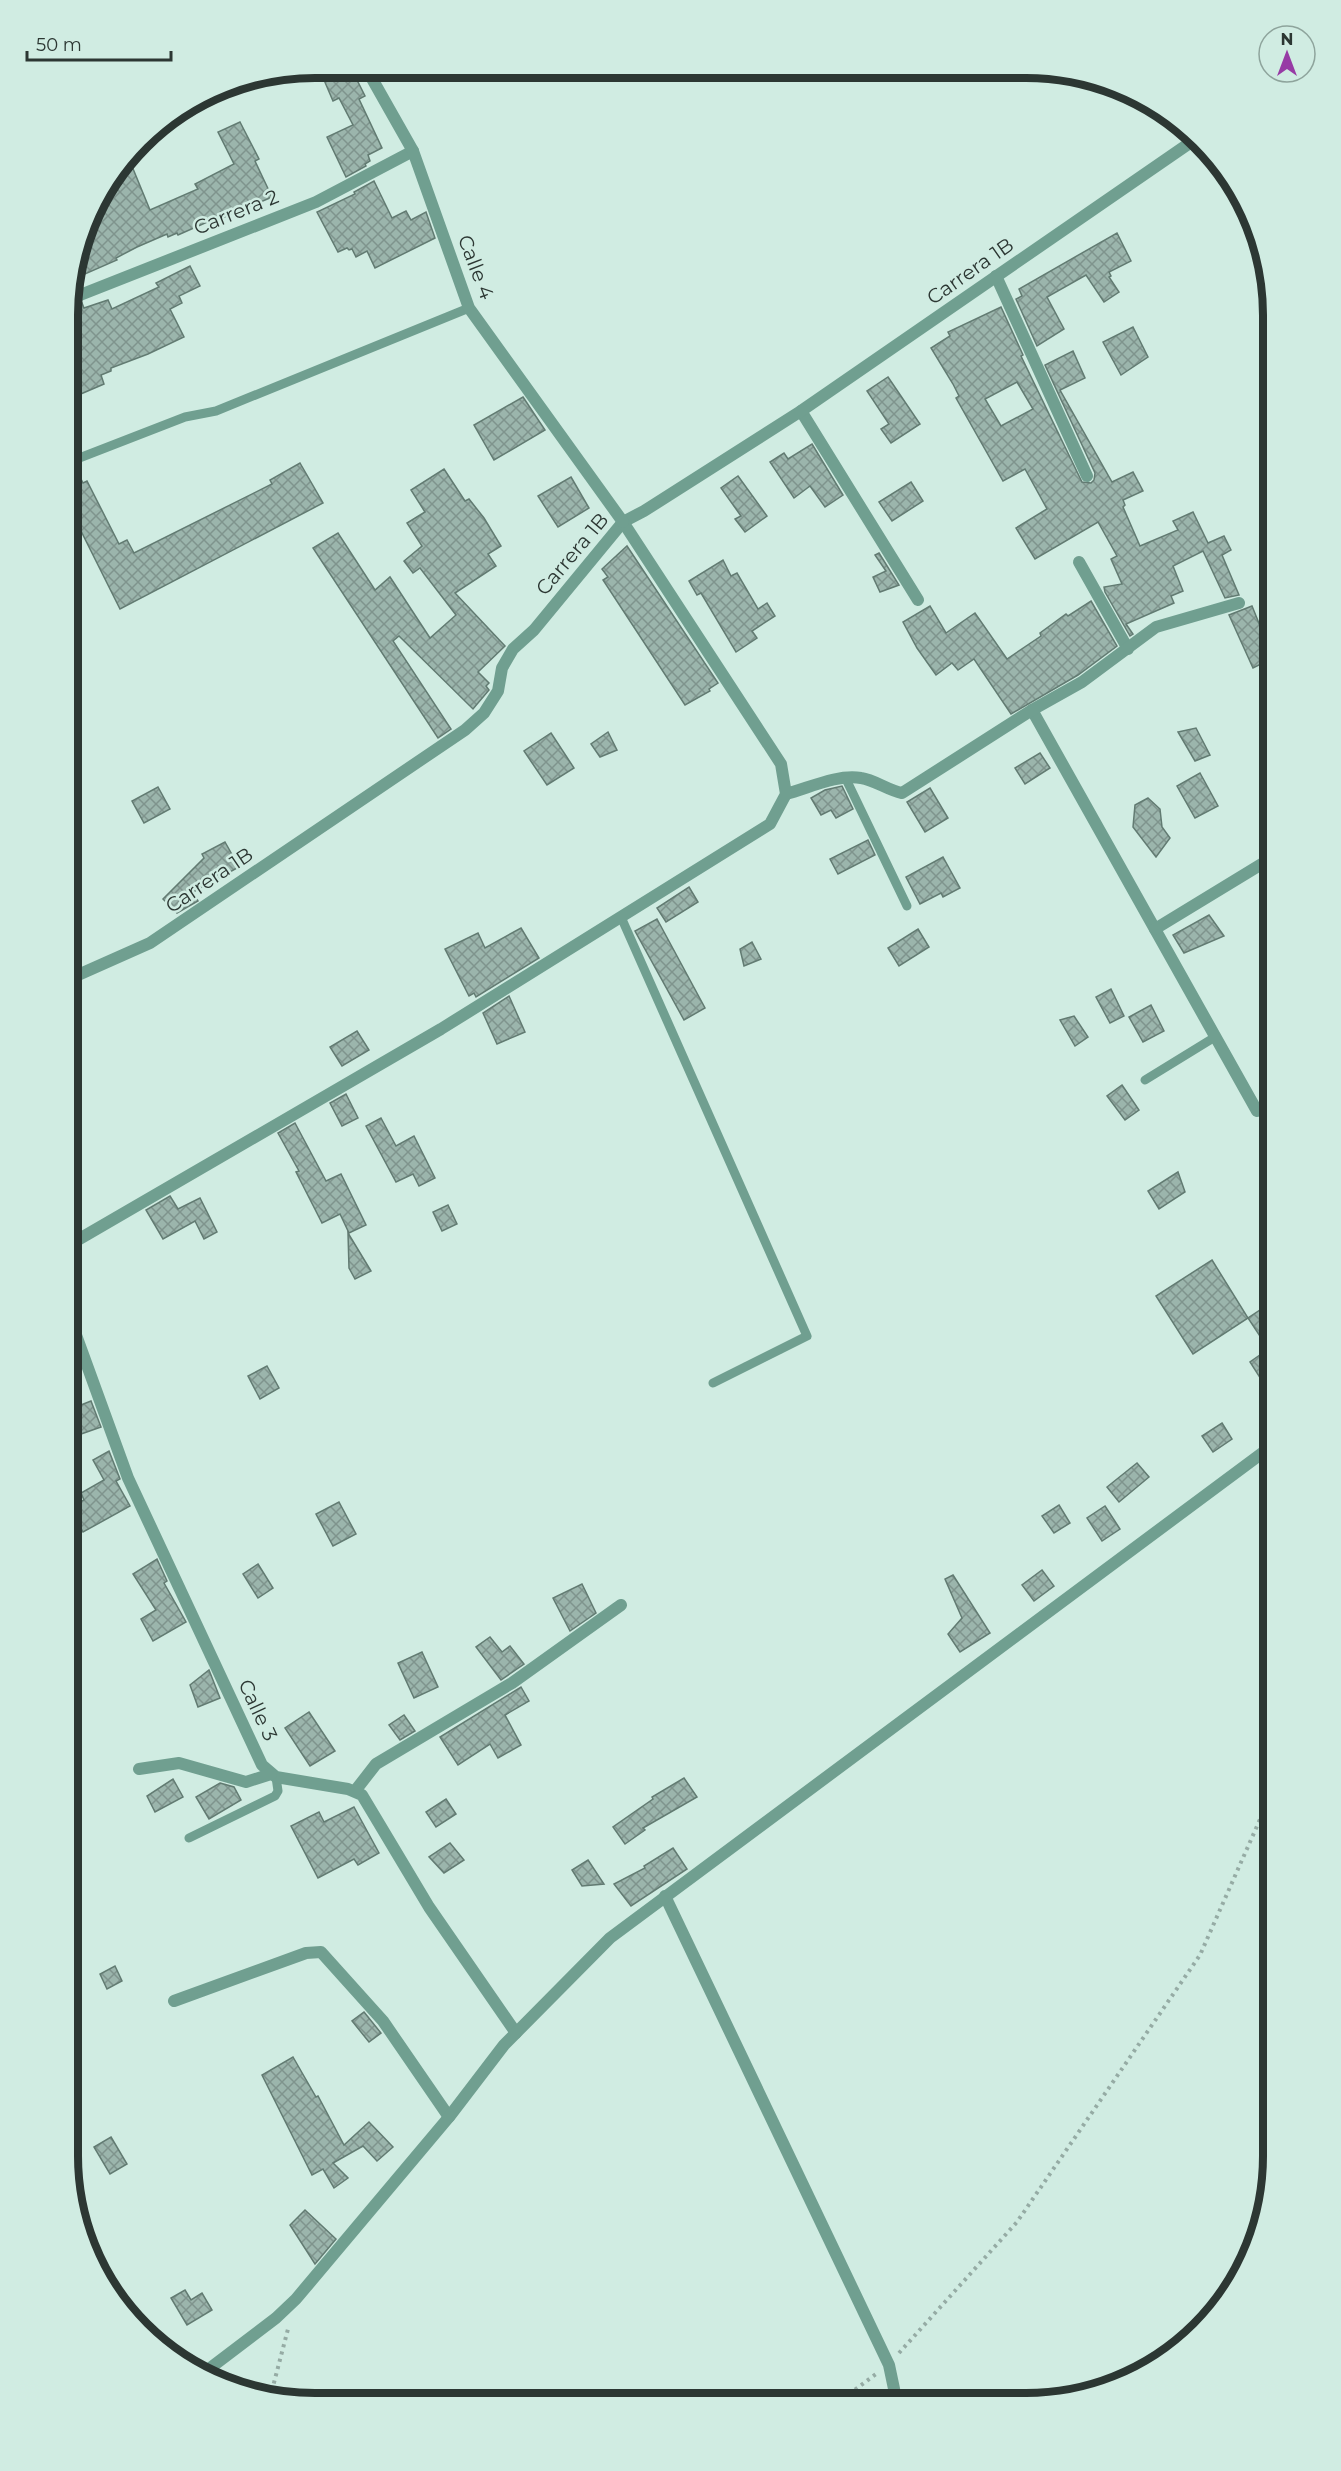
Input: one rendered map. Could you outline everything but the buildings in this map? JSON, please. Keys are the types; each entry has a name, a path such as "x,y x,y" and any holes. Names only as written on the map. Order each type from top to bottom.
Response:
{"street":[{"name":"Calle 4","path":"372,78 412,151 469,308 623,522 781,764 786,794"},
{"name":"Carrera 1B","path":"78,976 150,943 465,730 484,713 498,691 502,668 513,649 534,630 623,522 801,411 1189,143"},
{"name":"Carrera 2","path":"79,295 316,202 412,151"},
{"path":"996,276 1087,477"},
{"path":"801,411 918,600"},
{"path":"1079,562 1128,649"},
{"path":"78,1240 441,1029 770,824 786,794 845,777 863,778 889,791 902,793 1032,710 1082,682 1156,627 1239,603"},
{"path":"1032,710 1257,1111"},
{"path":"1155,929 1263,863"},
{"name":"Calle 3","path":"78,1340 128,1478 262,1765 273,1776"},
{"path":"209,2369 276,2318 296,2299 449,2117 516,2033 610,1938 1263,1452"},
{"path":"355,1791 376,1764 512,1683 621,1605"},
{"path":"139,1769 179,1763 246,1782 273,1776 355,1791 362,1795 429,1907 516,2033"},
{"path":"665,1896 889,2365 895,2393"},
{"path":"174,2001 306,1953 321,1952 383,2021 449,2117"}],"lane":[{"path":"78,459 185,417 216,411 469,308"},
{"path":"845,777 907,906"},
{"path":"621,917 807,1336 713,1383"},
{"path":"1145,1080 1215,1037"},
{"path":"189,1838 275,1796 278,1791 273,1776"}],"path":[{"path":"851,2393 889,2365 1017,2222 1200,1955 1263,1813"},
{"path":"272,2389 296,2299"}]}
